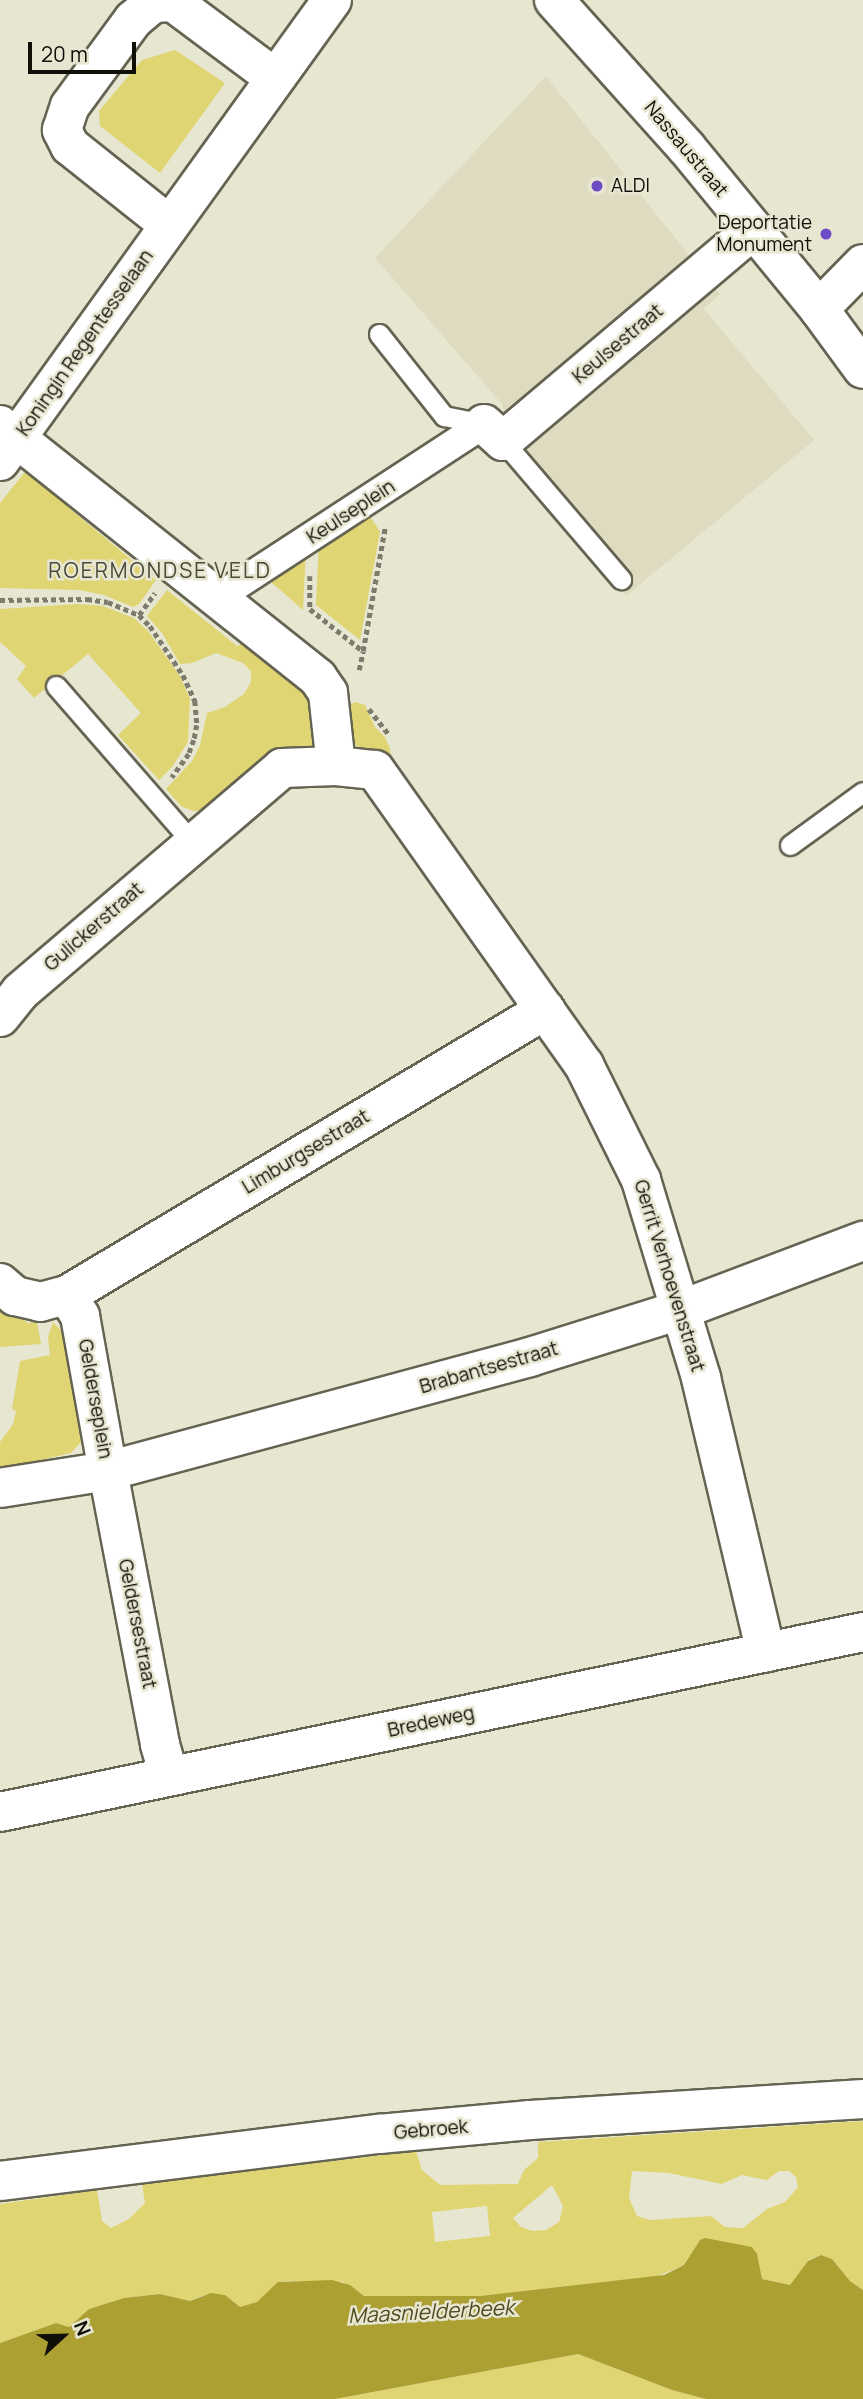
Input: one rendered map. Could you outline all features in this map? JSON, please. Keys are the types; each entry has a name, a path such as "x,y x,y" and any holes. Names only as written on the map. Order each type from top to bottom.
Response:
{"street":[{"name":"Koningin Regentesselaan","path":"6,441 332,0"},
{"name":"Nassaustraat","path":"554,0 686,147 819,309 863,369"},
{"path":"169,224 70,146 62,130 70,106 133,20 153,3 173,2 275,78"},
{"name":"Keulsestraat","path":"493,433 753,230"},
{"path":"819,309 863,264"},
{"name":"Keulseplein","path":"217,598 393,485 493,433"},
{"path":"6,441 217,598 318,678 328,693 335,766 375,770 384,780"},
{"name":"Gulickerstraat","path":"0,1017 20,992 192,842 282,768 335,766"},
{"name":"Gerrit Verhoevenstraat","path":"384,780 584,1065 641,1180 701,1378 766,1653"},
{"name":"Limburgsestraat","path":"67,1295 545,1010"},
{"name":"Brabantsestraat","path":"108,1471 530,1357 680,1310 863,1241"},
{"path":"0,1283 15,1296 40,1302 67,1295"},
{"name":"Gelderseplein","path":"0,1488 108,1471 80,1316 67,1295"},
{"name":"Geldersestraat","path":"108,1471 160,1744 169,1776"},
{"name":"Bredeweg","path":"0,1812 863,1632"},
{"name":"Gebroek","path":"0,2181 406,2132 530,2120 863,2099"}],"lane":[{"path":"379,334 444,416 493,433 621,579"},
{"path":"56,686 192,842"},
{"path":"790,845 863,792"}],"path":[{"path":"358,678 393,485"},
{"path":"311,537 310,609 363,651"},
{"path":"0,600 98,600 125,608 139,615 150,626 190,689 195,701 197,725 189,754 173,776 151,797"},
{"path":"363,701 393,740 395,770 384,780"}],"shaded area":[{"path":"175,50 225,83 160,173 100,126 99,111 142,60"},
{"path":"546,76 720,294 704,309 814,440 626,596 514,467 502,404 375,258"},
{"path":"25,472 37,475 75,501 70,509 156,580 139,604 133,607 104,595 79,590 0,588 0,503"},
{"path":"366,510 380,532 360,640 316,605 319,540"},
{"path":"306,549 303,610 264,576"},
{"path":"167,590 237,646 247,641 309,694 317,750 206,810 193,811 181,806 166,789 192,761 200,745 207,713 225,707 244,694 251,682 251,671 243,663 216,653 192,663 180,664 162,633 147,616"},
{"path":"78,604 103,606 134,618 148,631 180,676 190,699 188,742 172,767 159,780 118,735 141,713 88,654 34,698 17,679 26,666 0,642 0,609"},
{"path":"355,702 365,705 375,727 385,737 390,749 391,763 353,744 349,717 350,705"},
{"path":"0,1302 28,1323 37,1322 41,1344 0,1347"},
{"path":"53,1322 71,1341 88,1434 71,1453 0,1469 0,1442 13,1424 16,1411 12,1409 20,1361 50,1355 48,1337"},
{"path":"863,2121 863,2290 850,2281 832,2259 821,2255 810,2259 790,2285 762,2279 760,2271 700,2240 684,2265 658,2276 480,2296 364,2296 343,2282 283,2281 257,2302 240,2307 225,2295 201,2296 190,2301 160,2294 124,2298 89,2309 69,2327 56,2323 0,2343 0,2204 97,2190 102,2221 111,2228 129,2219 145,2203 142,2184 416,2151 422,2170 440,2185 518,2184 524,2170 538,2158 538,2142","holes":["632,2171 669,2173 722,2184 742,2175 767,2180 779,2171 789,2171 796,2177 798,2187 785,2202 767,2209 743,2228 725,2227 711,2216 650,2220 637,2216 629,2198","552,2185 563,2206 559,2222 546,2230 533,2231 521,2227 513,2218","487,2206 490,2236 435,2242 432,2212"]},
{"path":"578,2354 672,2390 706,2399 335,2399"}],"water":[{"name":"Maasnielderbeek","path":"705,2238 752,2247 757,2254 762,2279 790,2285 808,2261 821,2255 832,2259 850,2281 863,2290 863,2399 706,2399 672,2390 578,2354 335,2399 0,2399 0,2343 56,2323 69,2327 89,2309 124,2298 160,2294 190,2301 211,2293 225,2295 240,2307 257,2302 278,2282 332,2280 350,2285 364,2296 480,2296 664,2275 684,2265 700,2240"}],"place":[{"name":"ALDI","path":"597,186"},
{"name":"Deportatie Monument","path":"826,234"}],"district":[{"name":"ROERMONDSE VELD","path":"160,570"}]}
